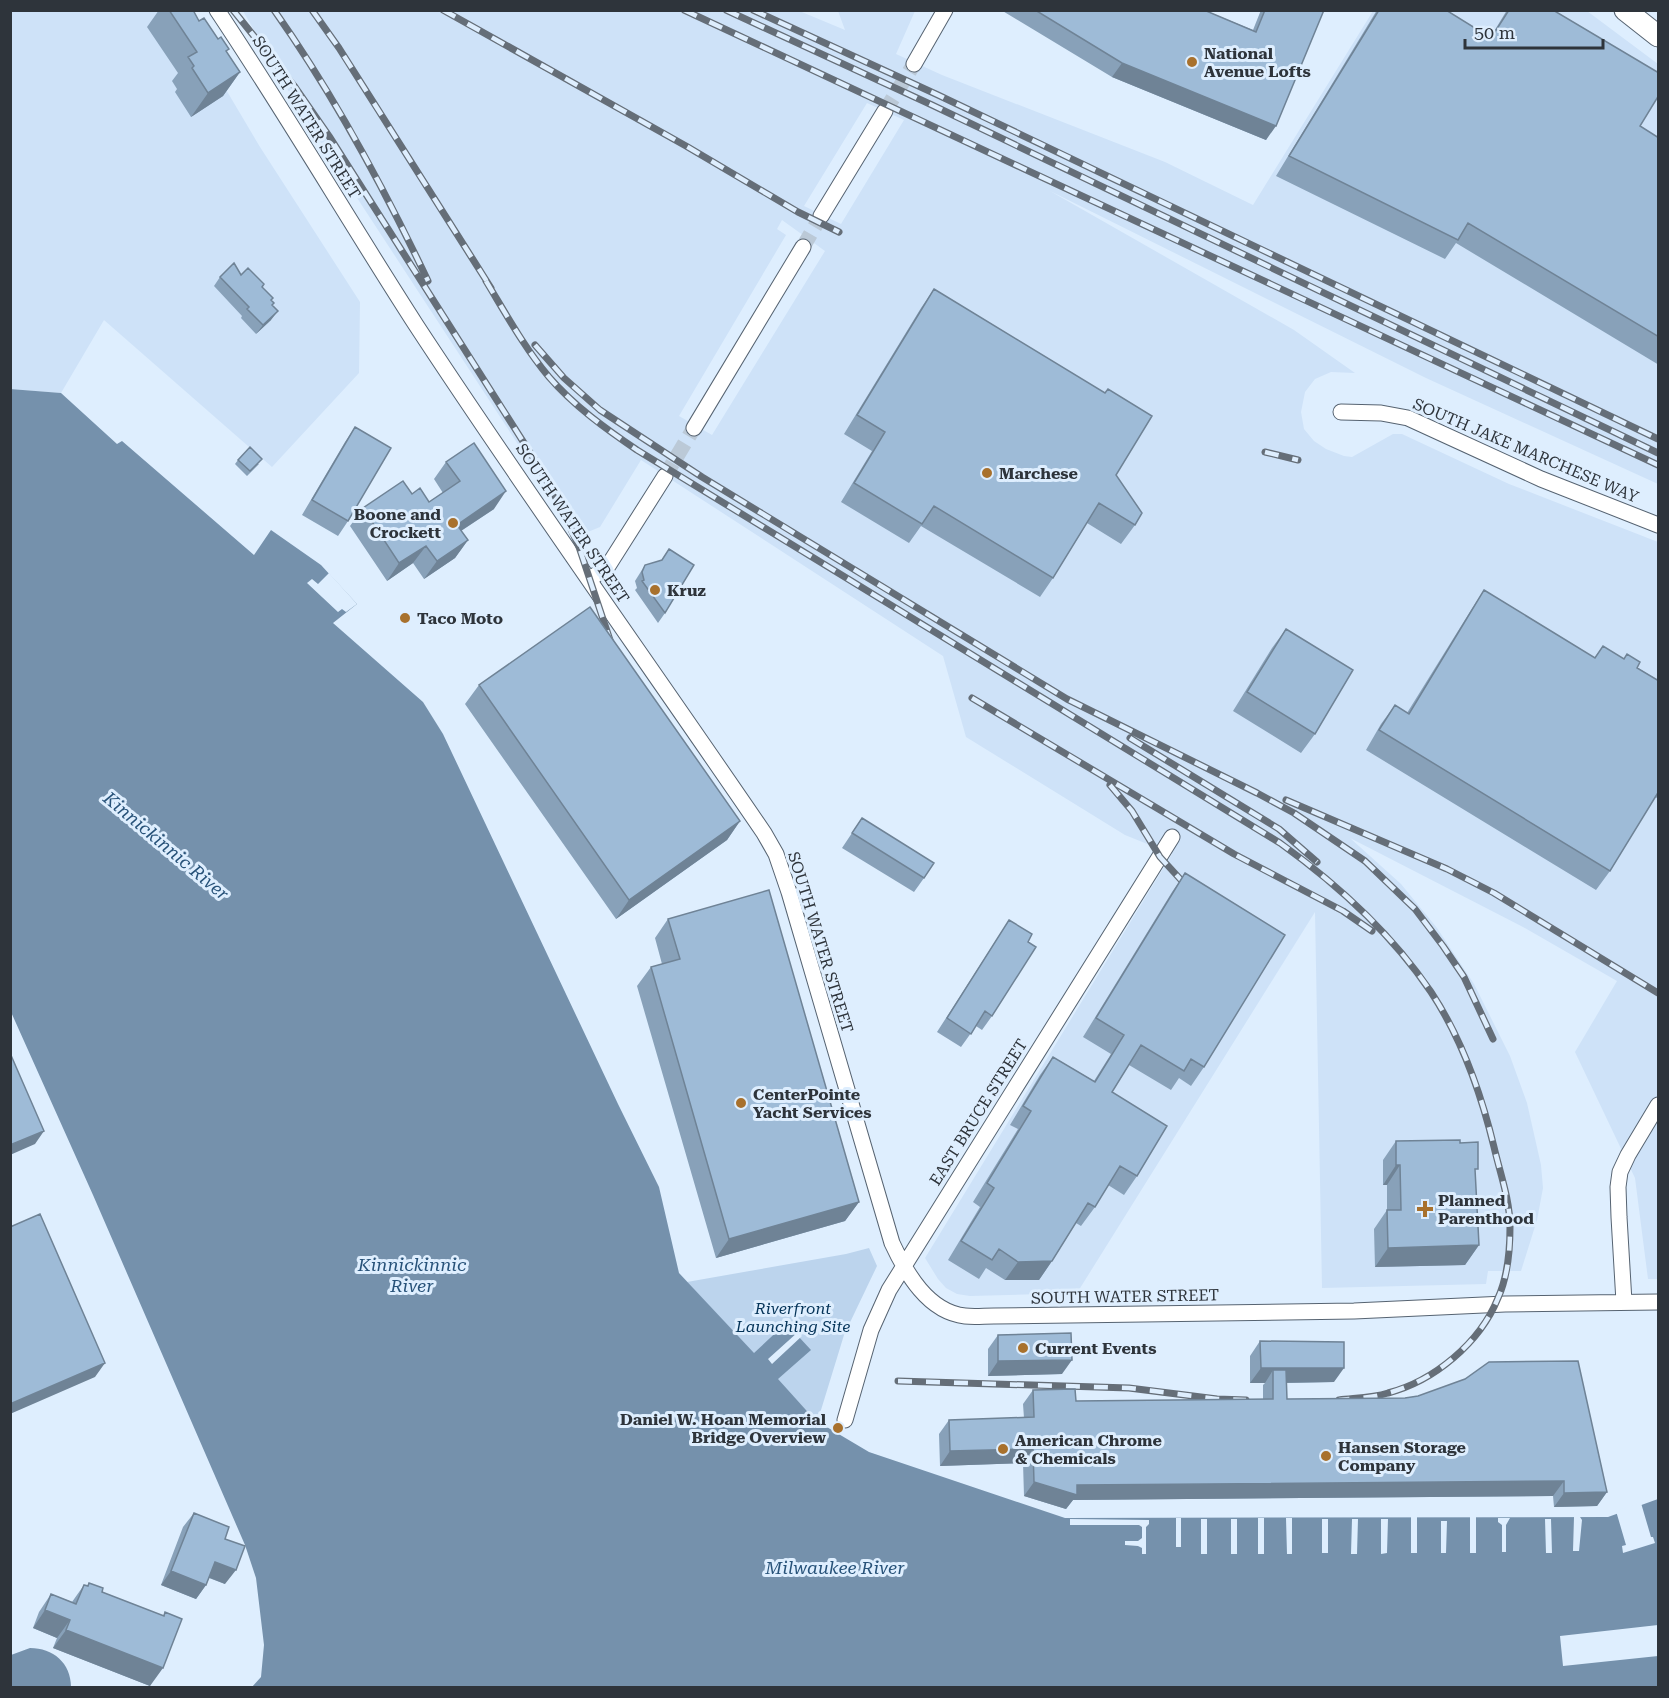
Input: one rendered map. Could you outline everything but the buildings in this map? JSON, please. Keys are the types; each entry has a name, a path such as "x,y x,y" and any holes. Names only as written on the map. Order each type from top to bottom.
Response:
{"main road":[{"path":"1625,10 1659,36"}],"street":[{"name":"SOUTH WATER STREET","path":"217,10 260,74 416,325 764,832 776,854 789,892 892,1243 903,1265 934,1303 944,1310 965,1316 1343,1311 1505,1304 1659,1302"},
{"path":"914,64 945,10"},
{"path":"821,216 885,111"},
{"path":"694,428 803,247"},
{"name":"SOUTH JAKE MARCHESE WAY","path":"1341,412 1381,413 1408,418 1541,479 1659,525"},
{"path":"589,580 608,566 665,476"},
{"name":"EAST BRUCE STREET","path":"845,1420 871,1330 903,1265 1172,837"},
{"path":"1624,1302 1618,1187 1620,1172 1659,1105"}],"shaded area":[{"path":"797,10 845,30 838,11 915,11 896,54 942,75 1165,162 1253,205 1373,11 1587,11 1658,64 1658,484 1426,378 1050,191 1294,330 1355,373 1331,372 1315,379 1305,392 1301,412 1304,429 1314,441 1326,449 1352,457 1393,434 1402,434 1509,484 1658,542 1658,1279 1648,1279 1635,1178 1575,1052 1617,981 1523,927 1350,838 1401,884 1437,928 1474,984 1510,1056 1527,1103 1541,1165 1543,1188 1537,1220 1521,1271 1488,1271 1486,1284 1322,1288 1315,912 1077,1293 970,1296 957,1294 946,1288 925,1258 1172,854 1125,835 966,737 943,656 641,460 600,527 578,536 297,106 243,11","holes":["867,103 904,120 841,224 804,206","782,220 825,251 712,435 679,416 786,235 777,229"]},
{"path":"10,11 168,11 191,39 228,93 360,302 359,373 272,467 104,320 61,393 11,389"}],"green space":[{"name":"Riverfront Launching Site","path":"869,1248 877,1266 844,1335 821,1410 815,1420 687,1282 846,1254"}],"water":[{"name":"Kinnickinnic River","path":"10,389 61,393 117,444 122,441 254,555 271,530 321,565 357,604 333,623 423,702 443,734 659,1187 679,1273 754,1353 786,1323 811,1350 778,1379 815,1420 869,1452 1065,1518 1608,1517 1658,1499 1658,1687 252,1687 261,1677 264,1645 256,1578 245,1545 11,1012"},
{"path":"30,1648 46,1651 59,1658 68,1671 71,1687 11,1687 11,1655"}],"pier":[{"path":"329,573 357,604 346,612 342,609 338,612 307,583 312,579 318,584"},
{"path":"798,1332 802,1336 772,1364 768,1359"},
{"path":"1641,1503 1655,1543 1623,1553 1622,1546 1626,1545 1616,1511"},
{"path":"1411,1517 1417,1517 1417,1553 1411,1553"},
{"path":"1470,1517 1476,1517 1476,1553 1470,1553"},
{"path":"1574,1517 1580,1517 1582,1520 1579,1551 1573,1551"},
{"path":"1176,1518 1181,1518 1181,1547 1176,1547"},
{"path":"1258,1518 1264,1518 1264,1554 1258,1554"},
{"path":"1286,1518 1292,1518 1292,1554 1287,1554"},
{"path":"1498,1518 1510,1518 1506,1525 1506,1552 1502,1552 1502,1525 1498,1522"},
{"path":"1070,1519 1149,1520 1146,1527 1146,1554 1142,1554 1142,1548 1138,1546 1125,1545 1125,1541 1138,1541 1142,1538 1142,1527 1139,1525 1070,1525"},
{"path":"1201,1519 1207,1519 1207,1554 1201,1554"},
{"path":"1231,1519 1237,1519 1237,1554 1231,1554"},
{"path":"1322,1519 1328,1519 1328,1553 1322,1553"},
{"path":"1352,1519 1358,1519 1357,1554 1351,1554"},
{"path":"1381,1519 1388,1519 1387,1553 1381,1554"},
{"path":"1545,1519 1551,1519 1552,1553 1546,1553"},
{"path":"1441,1521 1447,1521 1446,1553 1441,1553"},
{"path":"1658,1625 1658,1656 1563,1666 1560,1636"}],"tunnel":[{"path":"885,111 914,64"},
{"path":"803,247 821,216"},
{"path":"665,476 694,428"}],"railway":[{"path":"233,10 295,87 329,136 538,465 579,547 612,646"},
{"path":"274,10 317,75 357,142 428,281"},
{"path":"312,10 339,48 491,288"},
{"path":"443,10 686,146 798,212 839,232"},
{"path":"684,10 1658,465"},
{"path":"726,10 932,105 1658,453"},
{"path":"753,10 938,95 1658,439"},
{"path":"486,281 540,366 569,398 602,425 637,450 1280,843 1322,875 1362,911 1415,970 1452,1028 1483,1107 1510,1217 1506,1272 1498,1298 1480,1330 1467,1345 1438,1370 1388,1393 1339,1400"},
{"path":"535,345 564,378 600,410 702,477 1067,699 1294,813 1365,861 1415,909 1443,946 1464,977 1493,1039"},
{"path":"1265,452 1298,460"},
{"path":"972,698 1234,854 1343,911 1372,931"},
{"path":"1130,738 1279,829 1317,862"},
{"path":"1110,785 1132,811 1160,857 1192,892"},
{"path":"1286,800 1447,869 1494,893 1658,993"},
{"path":"898,1381 1129,1388 1217,1399 1246,1400"}],"place":[{"name":"National Avenue Lofts","path":"1192,62"},
{"name":"Marchese","path":"987,473"},
{"name":"Boone and Crockett","path":"453,523"},
{"name":"Kruz","path":"655,590"},
{"name":"Taco Moto","path":"405,618"},
{"name":"CenterPointe Yacht Services","path":"741,1103"},
{"name":"Planned Parenthood","path":"1425,1209"},
{"name":"Current Events","path":"1023,1348"},
{"name":"Daniel W. Hoan Memorial Bridge Overview","path":"838,1428"},
{"name":"American Chrome & Chemicals","path":"1003,1449"},
{"name":"Hansen Storage Company","path":"1326,1456"}],"water label":[{"name":"Milwaukee River","path":"835,1568"}]}
